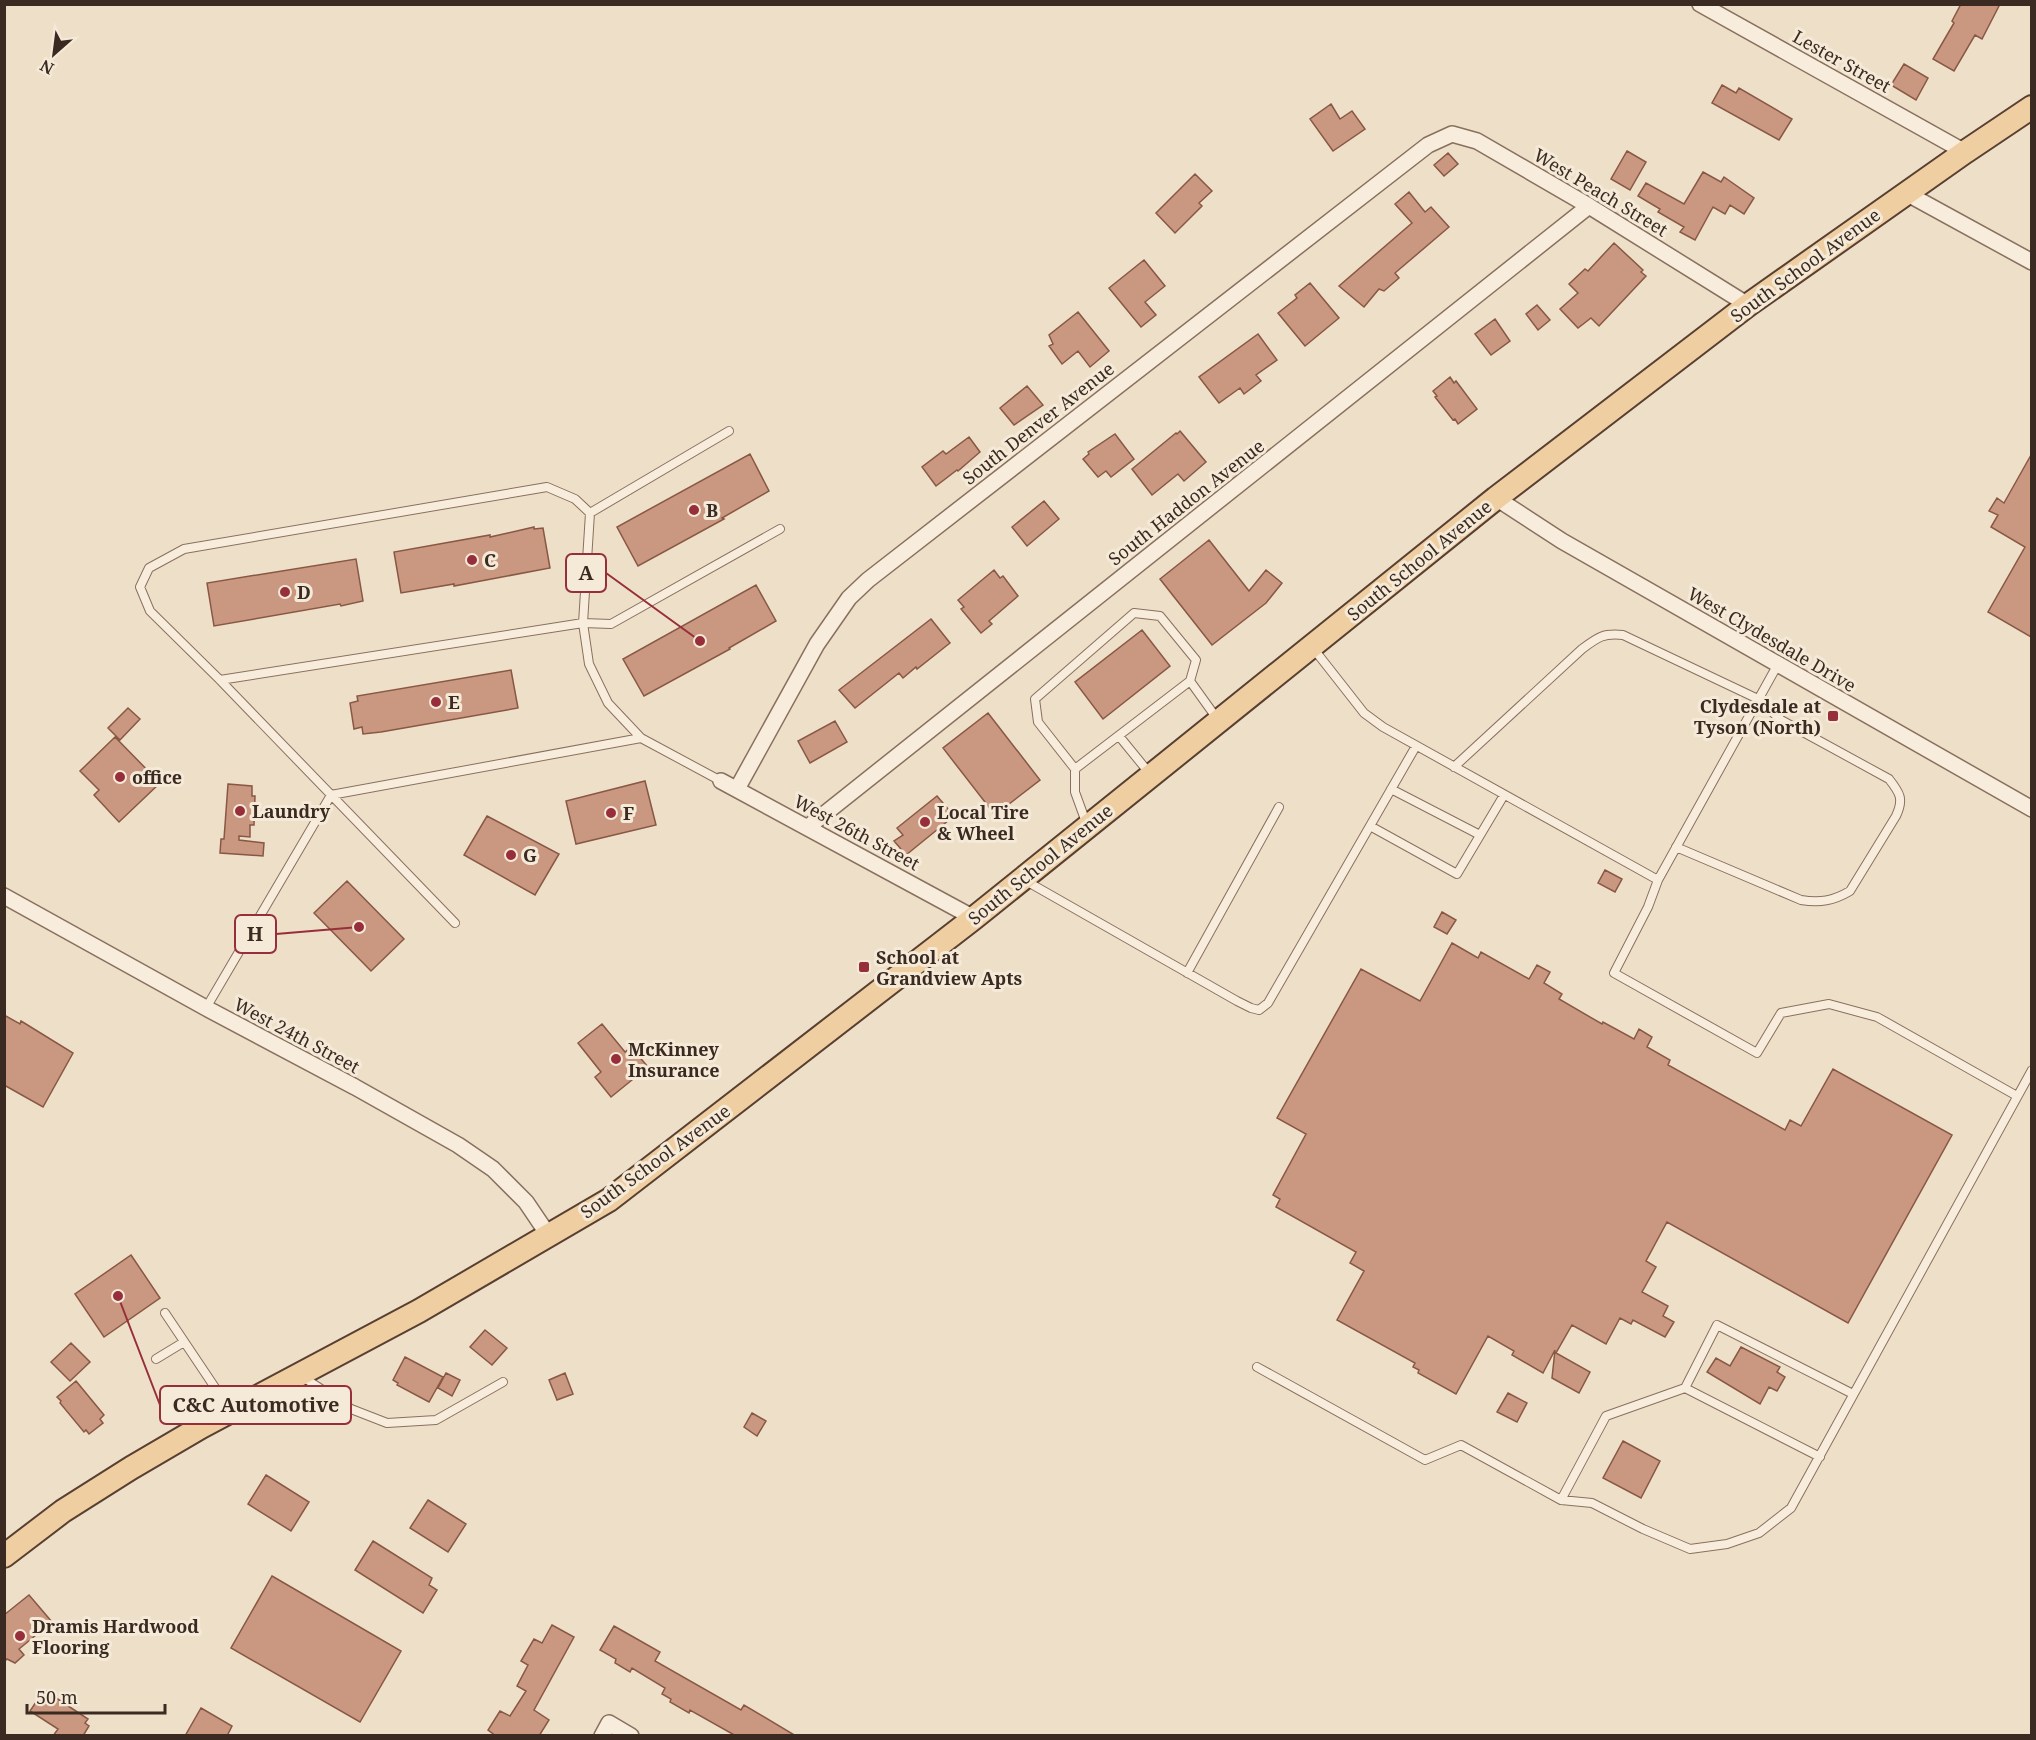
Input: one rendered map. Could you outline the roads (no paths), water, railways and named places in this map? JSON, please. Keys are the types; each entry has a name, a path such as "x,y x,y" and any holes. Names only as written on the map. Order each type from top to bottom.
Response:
{"main road":[{"name":"South School Avenue","path":"4,1556 63,1511 130,1468 231,1411 419,1311 609,1200 974,918 1496,498 1748,305 2031,107"}],"street":[{"name":"Lester Street","path":"1700,4 1965,152"},
{"name":"West Peach Street","path":"1428,145 1452,134 1477,141 1589,206 1748,305"},
{"name":"South Denver Avenue","path":"737,789 816,644 849,598 868,580 1428,145"},
{"path":"1906,193 2031,262"},
{"name":"South Haddon Avenue","path":"808,827 1589,206"},
{"name":"West Clydesdale Drive","path":"1496,498 1562,541 2031,809"},
{"name":"West 26th Street","path":"721,781 974,918"},
{"name":"West 24th Street","path":"4,896 458,1145 493,1169 526,1202 549,1236"},
{"path":"605,1729 631,1736"}],"lane":[{"path":"590,513 729,431"},
{"path":"455,922 150,611 140,587 149,568 184,549 547,487 575,499 590,513"},
{"path":"590,513 583,624 589,664 608,703 641,738 721,781"},
{"path":"220,680 583,624 611,624 780,529"},
{"path":"1075,769 1190,681 1196,660 1160,616 1134,613 1035,699 1038,722 1075,769 1075,792 1087,826"},
{"path":"1454,767 1582,649 1596,638 1607,634 1623,635 1758,699 1781,720 1889,779 1899,792 1901,805 1896,816 1850,891 1838,898 1818,903 1801,900 1676,846"},
{"path":"1311,646 1364,713 1383,727 1658,880"},
{"path":"1778,664 1676,846 1614,973 1757,1053 1781,1013 1829,1004 1877,1017 2017,1096"},
{"path":"1190,681 1218,721"},
{"path":"1119,736 1151,775"},
{"path":"206,1008 331,795 641,738"},
{"path":"1022,879 1187,973 1251,1008 1259,1010 1263,1008 1416,746"},
{"path":"1390,789 1480,835"},
{"path":"1370,826 1457,874 1504,795"},
{"path":"1187,973 1279,807"},
{"path":"1257,1367 1425,1460 1461,1445 1561,1500 1592,1503 1643,1529 1690,1549 1728,1544 1759,1533 1791,1508 2031,1070"},
{"path":"165,1313 231,1411"},
{"path":"1561,1500 1606,1416 1685,1388 1717,1325 1853,1394"},
{"path":"156,1359 184,1342"},
{"path":"300,1375 351,1409 387,1423 436,1420 503,1382"},
{"path":"1685,1388 1820,1457"}],"place":[{"name":"B","path":"694,510"},
{"name":"C","path":"472,560"},
{"name":"D","path":"285,592"},
{"name":"A","path":"700,641"},
{"name":"E","path":"436,702"},
{"name":"Clydesdale at Tyson (North)","path":"1833,716"},
{"name":"office","path":"120,777"},
{"name":"Laundry","path":"240,811"},
{"name":"F","path":"611,813"},
{"name":"Local Tire & Wheel","path":"925,822"},
{"name":"G","path":"511,855"},
{"name":"H","path":"359,927"},
{"name":"School at Grandview Apts","path":"864,967"},
{"name":"McKinney Insurance","path":"616,1059"},
{"name":"C&C Automotive","path":"118,1296"},
{"name":"Dramis Hardwood Flooring","path":"20,1636"}]}
